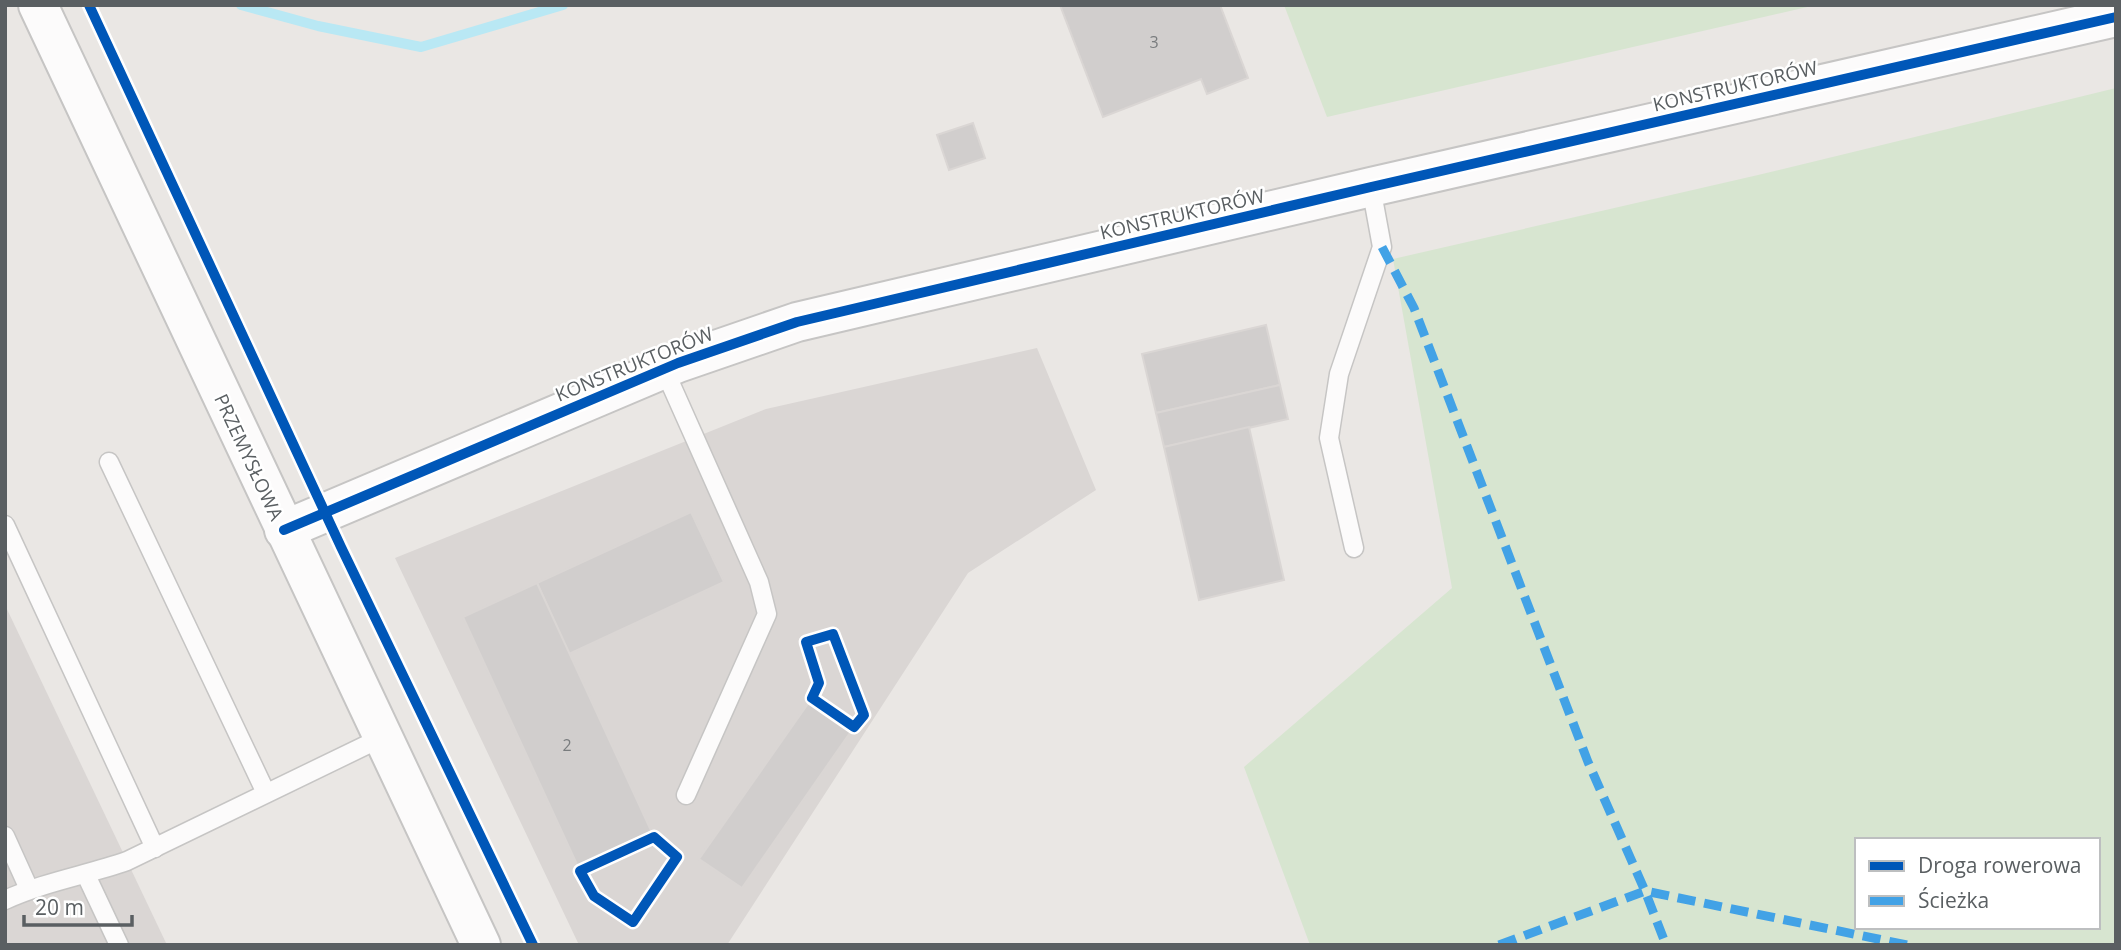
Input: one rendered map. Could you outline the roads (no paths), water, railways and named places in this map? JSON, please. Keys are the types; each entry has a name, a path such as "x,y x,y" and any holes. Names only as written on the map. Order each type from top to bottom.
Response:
{"street":[{"name":"PRZEMYSŁOWA","path":"38,5 481,945"},
{"name":"KONSTRUKTORÓW","path":"284,530 664,369 797,322 1371,187 2116,17"}],"lane":[{"path":"1354,548 1329,438 1339,374 1382,247 1371,187"},
{"path":"664,369 760,582 767,614 686,795"},
{"path":"109,462 266,793"},
{"path":"5,525 155,848"},
{"path":"5,900 29,888 86,875 127,861 383,737"},
{"path":"5,836 29,888"},
{"path":"86,875 119,945"}],"waterway":[{"path":"241,5 318,26 421,47 563,5"}]}
